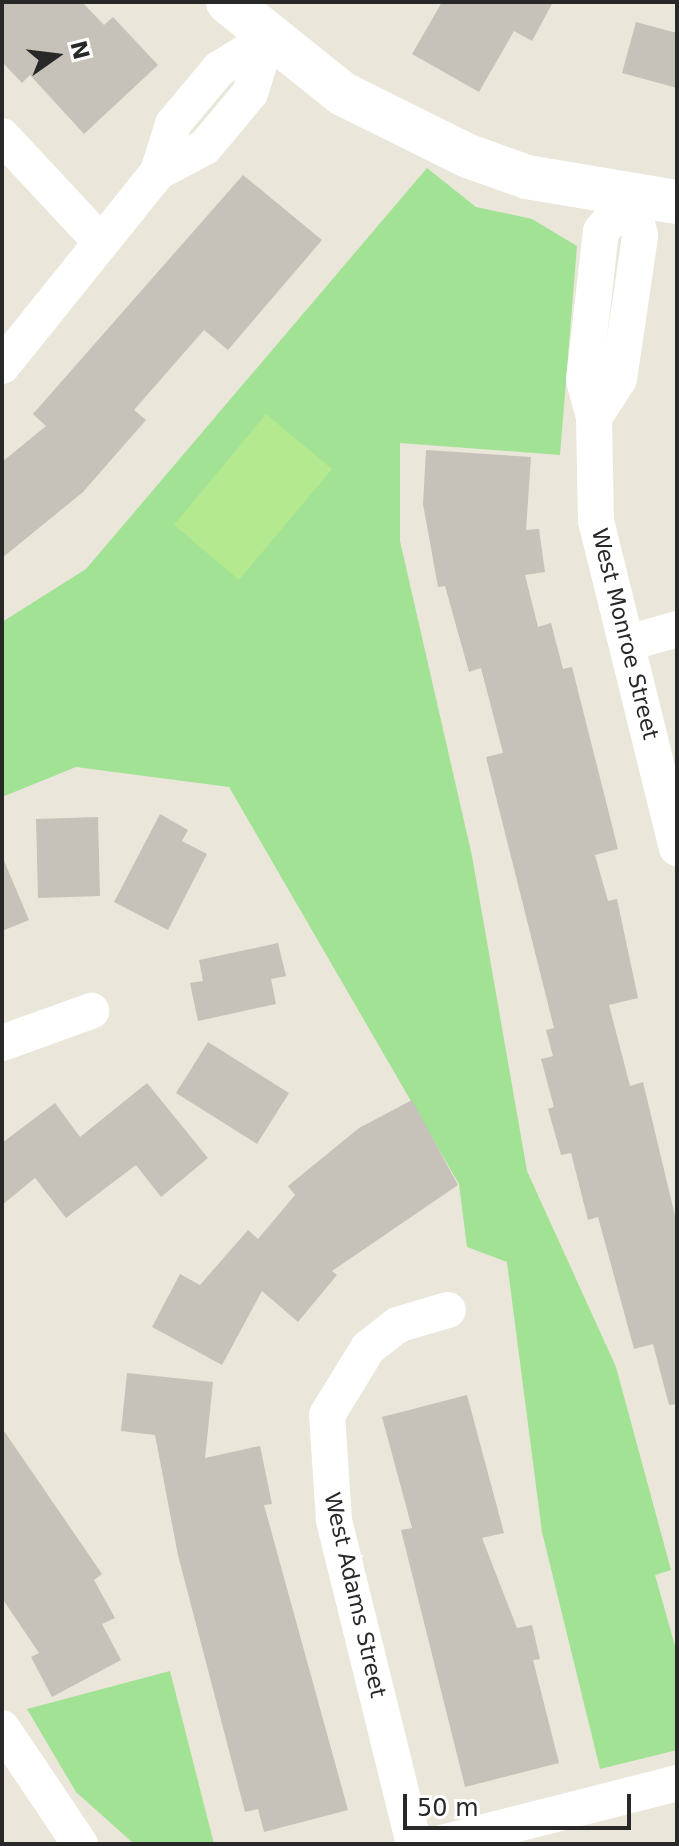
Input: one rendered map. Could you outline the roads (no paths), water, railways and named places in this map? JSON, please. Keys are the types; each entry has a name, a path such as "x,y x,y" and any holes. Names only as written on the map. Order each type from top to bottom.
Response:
{"street":[{"path":"228,2 267,39 343,94 468,156 527,177 677,202"},
{"path":"2,366 158,172 205,147 250,93 267,39"},
{"path":"2,136 100,241"},
{"name":"West Monroe Street","path":"631,196 601,231 591,285 584,380 594,418 596,521 677,848"},
{"path":"628,643 677,629"},
{"path":"2,1043 91,1011"},
{"name":"West Adams Street","path":"414,1844 334,1520 327,1415 368,1348 397,1325 448,1310"},
{"path":"2,1728 80,1844"},
{"path":"438,1844 677,1783"}]}
